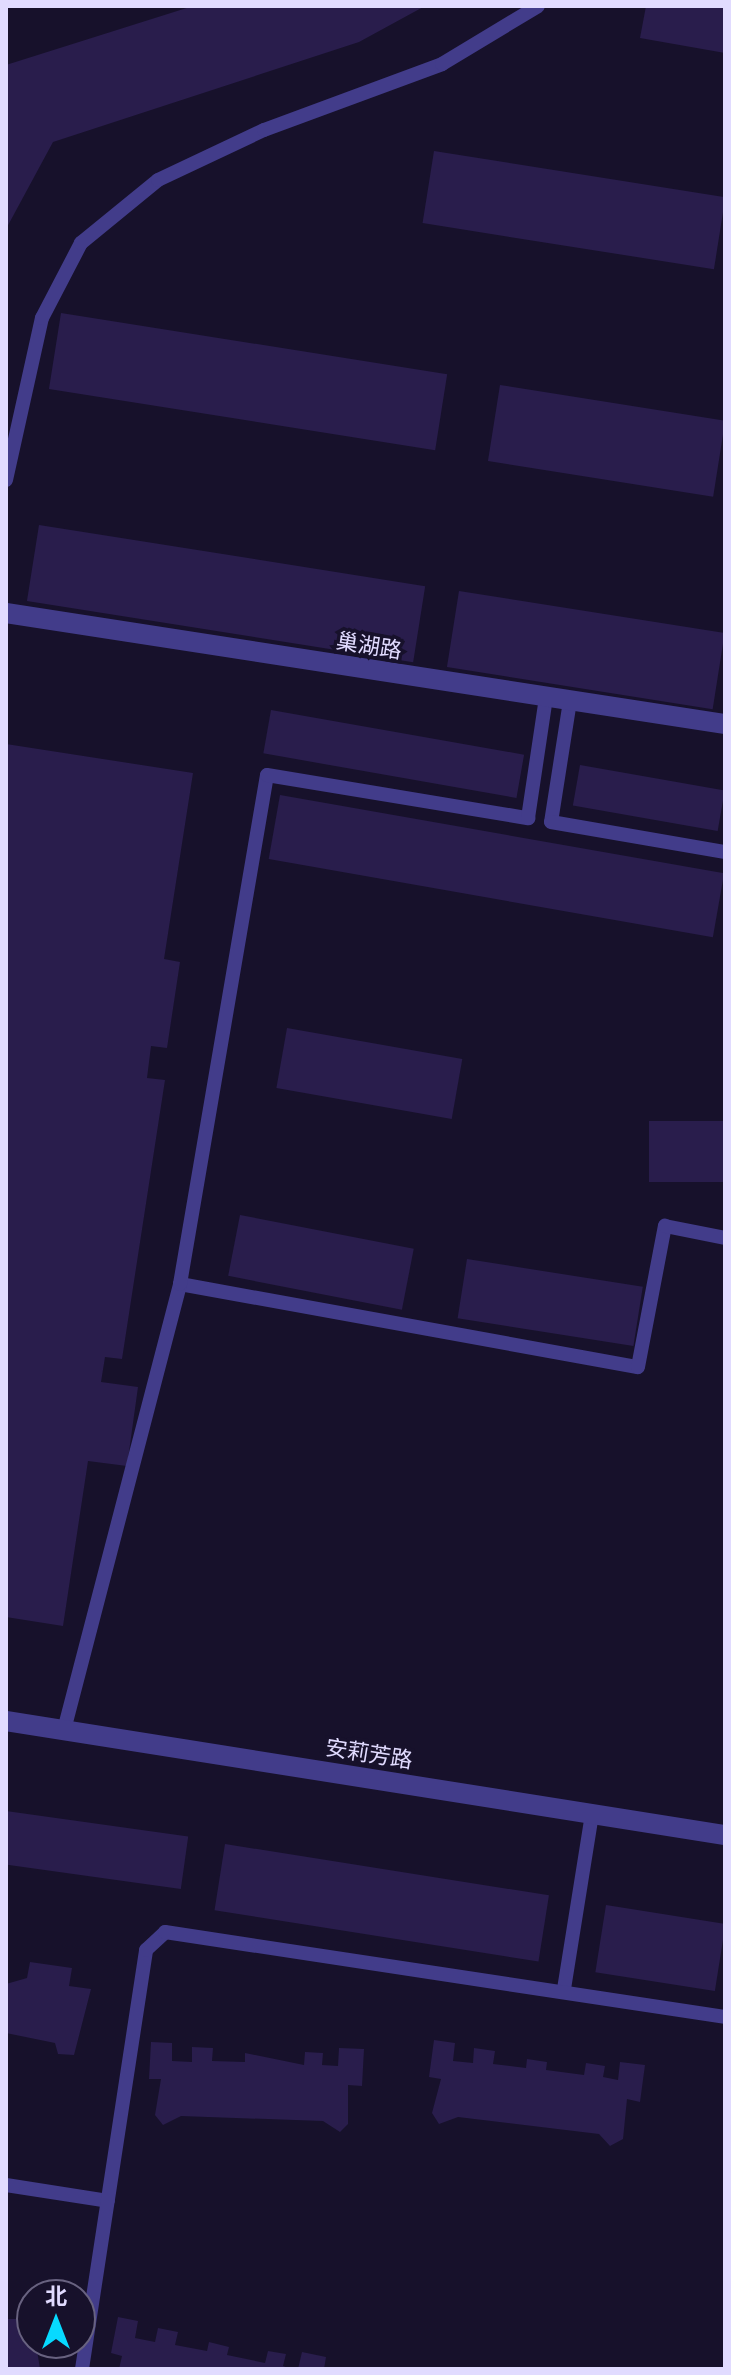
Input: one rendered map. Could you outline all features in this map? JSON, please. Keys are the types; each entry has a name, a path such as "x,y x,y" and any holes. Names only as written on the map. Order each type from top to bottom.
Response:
{"street":[{"name":"巢湖路","path":"6,613 725,724"},
{"name":"安莉芳路","path":"6,1721 725,1835"}],"lane":[{"path":"6,480 42,318 81,243 158,180 264,130 442,64 538,6"},
{"path":"64,1730 180,1284 267,775 528,818 546,697"},
{"path":"570,701 551,822 725,852"},
{"path":"180,1284 638,1367 665,1226 725,1238"},
{"path":"564,1989 592,1814"},
{"path":"82,2369 146,1950 165,1932 564,1989 725,2017"},
{"path":"6,2185 108,2201"}],"building":[{"path":"193,6 425,6 359,42 53,142 6,229 6,65"},
{"path":"646,6 725,6 725,53 640,38"},
{"path":"434,151 725,197 714,269 423,223"},
{"path":"61,313 447,374 435,450 49,389"},
{"path":"500,385 725,421 713,497 488,461"},
{"path":"39,525 425,586 413,662 27,601"},
{"path":"459,591 725,633 713,709 447,667"},
{"path":"271,710 524,755 516,798 263,753"},
{"path":"6,744 193,773 164,959 180,962 167,1048 151,1046 147,1078 165,1080 122,1359 105,1357 101,1382 138,1387 127,1466 88,1461 63,1626 6,1617"},
{"path":"580,765 725,791 718,831 573,805"},
{"path":"280,795 724,873 713,937 269,859"},
{"path":"287,1028 462,1059 452,1119 276,1088"},
{"path":"649,1121 725,1121 725,1182 649,1182"},
{"path":"240,1215 414,1249 402,1310 228,1276"},
{"path":"467,1259 643,1287 633,1346 458,1318"},
{"path":"6,1811 188,1837 181,1889 6,1865"},
{"path":"225,1844 549,1895 538,1961 215,1910"},
{"path":"606,1905 725,1924 715,1991 595,1972"},
{"path":"30,1962 72,1968 69,1986 91,1989 74,2055 58,2054 55,2043 6,2033 6,1984 27,1978"},
{"path":"434,2040 455,2043 453,2061 473,2063 474,2048 495,2051 493,2064 526,2068 527,2059 547,2062 546,2070 584,2075 586,2063 605,2066 603,2077 618,2080 620,2062 645,2065 640,2102 627,2099 623,2139 610,2146 599,2134 458,2117 439,2124 432,2113 441,2079 429,2077"},
{"path":"151,2042 172,2043 172,2061 192,2062 192,2047 213,2048 212,2061 245,2062 245,2053 304,2065 305,2052 323,2053 322,2065 338,2066 339,2048 364,2049 362,2086 348,2085 348,2124 340,2132 323,2121 181,2116 163,2125 155,2115 161,2079 149,2079"},
{"path":"118,2317 138,2321 135,2338 155,2342 158,2328 178,2332 175,2345 207,2351 209,2342 229,2347 227,2355 265,2363 268,2351 286,2354 283,2366 291,2369 119,2369 122,2356 111,2353"},
{"path":"6,2319 16,2319 16,2359 38,2359 40,2369 6,2369"},
{"path":"302,2352 326,2357 324,2369 298,2369"}]}
